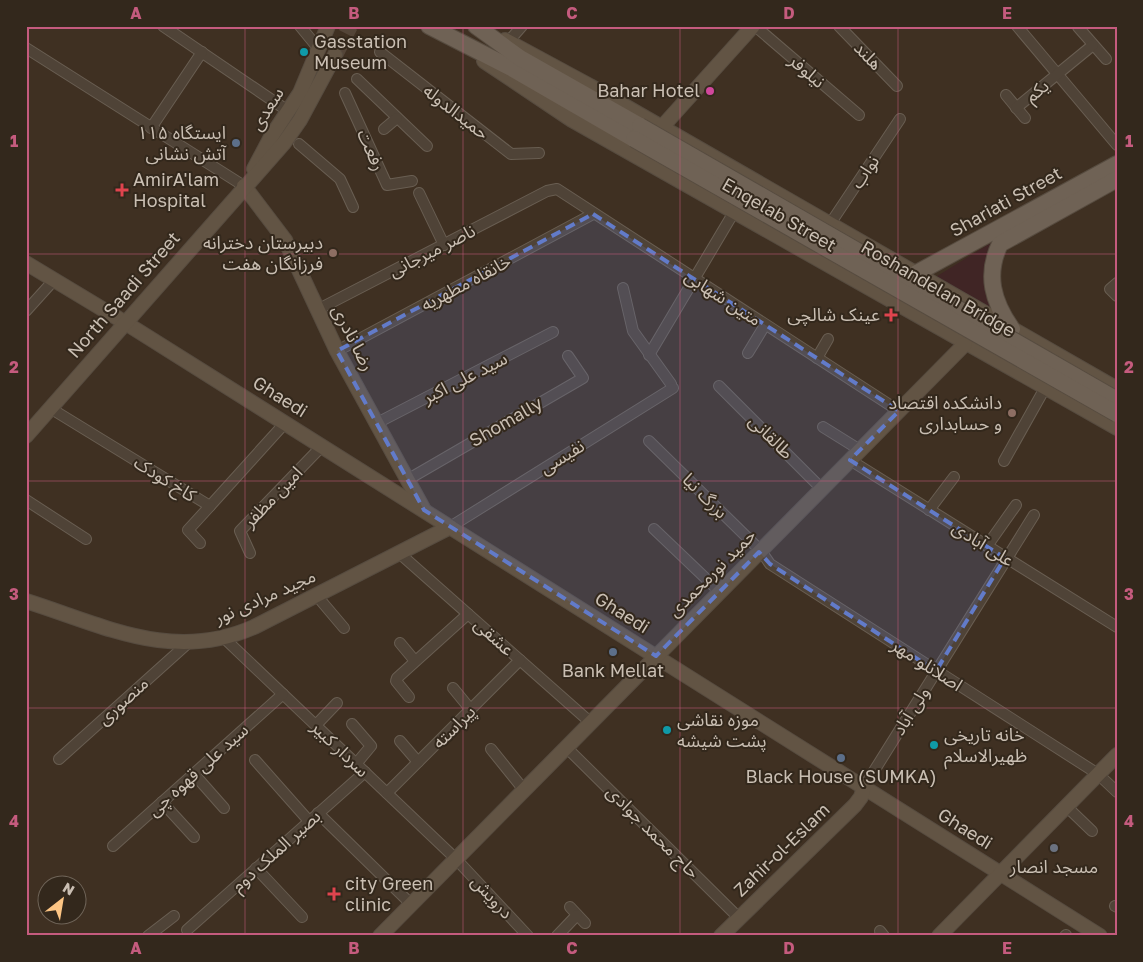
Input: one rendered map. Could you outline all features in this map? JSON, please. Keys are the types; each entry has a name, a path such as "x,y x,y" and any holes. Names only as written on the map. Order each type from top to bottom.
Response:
{"main road":[{"name":"سعدی","path":"244,186 271,137 300,93 328,26"},
{"name":"Enqelab Street","path":"428,26 454,41 572,120 910,313 1117,428"},
{"name":"Enqelab Street","path":"477,26 662,127 1117,389"},
{"path":"477,26 520,58 637,133"},
{"path":"662,127 754,26"},
{"path":"454,41 637,133"},
{"name":"North Saadi Street","path":"26,436 124,322 284,143 295,128 335,55"},
{"name":"Roshandelan Bridge","path":"637,133 1117,400"},
{"name":"Roshandelan Bridge","path":"637,133 1117,414"},
{"name":"Shariati Street","path":"915,274 1117,164"},
{"path":"244,186 267,175"},
{"name":"Shariati Street","path":"1012,329 996,301 992,282 992,268 1000,244 1117,179"},
{"name":"رضا نادری","path":"244,186 285,240 317,310 424,510"},
{"path":"766,231 778,229 789,220 788,200"},
{"name":"Ghaedi","path":"26,263 322,446 1100,936"},
{"path":"910,313 907,306 906,293 915,274"},
{"name":"حمید نورمحمدی","path":"381,935 965,344"},
{"name":"مجید مرادی نور","path":"26,601 140,638 187,644 224,638 254,627 450,527"},
{"path":"940,936 1117,755"},
{"name":"Zahir-ol-Eslam","path":"720,936 854,805 861,797 864,787"}],"street":[{"path":"163,26 177,30 202,52 288,111"},
{"path":"300,26 318,48"},
{"path":"508,42 522,26"},
{"name":"نیلوفر","path":"754,26 859,115"},
{"name":"هلند","path":"839,26 897,86"},
{"path":"1017,26 1117,145"},
{"path":"1078,26 1106,59"},
{"name":"یکم","path":"1016,108 1093,45"},
{"path":"26,48 244,186"},
{"path":"150,128 202,52"},
{"name":"حمیدالدوله","path":"380,52 511,154 538,153"},
{"path":"357,79 427,146"},
{"name":"رفعت","path":"345,93 387,185 412,181"},
{"name":"یکم","path":"1006,95 1024,118"},
{"path":"384,129 397,118"},
{"name":"نواب","path":"830,224 900,119"},
{"path":"298,144 340,179 353,207"},
{"name":"ناصر میرجانی","path":"317,310 547,190"},
{"name":"متین شهابی","path":"547,190 561,191 593,214 899,411"},
{"path":"419,193 444,245"},
{"path":"649,355 734,212"},
{"name":"خانقاه مطهریه","path":"338,350 593,214"},
{"path":"26,310 54,280"},
{"path":"1117,283 1110,289 1117,296"},
{"name":"نفیسی","path":"450,527 672,386 649,355 631,325 623,288"},
{"path":"748,353 765,325"},
{"name":"سید علی اکبر","path":"377,424 553,332"},
{"path":"817,358 828,339"},
{"name":"Shomally","path":"407,480 582,378 568,356"},
{"name":"طالقانی","path":"719,386 822,489"},
{"path":"1004,461 1045,388"},
{"name":"کاخ کودک","path":"50,408 210,506 285,423"},
{"path":"823,427 860,450"},
{"name":"بزرگ نیا","path":"650,441 761,551"},
{"name":"امین مظفر","path":"250,553 240,531 322,446"},
{"name":"علی آبادی","path":"850,460 1117,627"},
{"path":"929,510 954,477"},
{"path":"26,500 86,539"},
{"path":"986,546 1016,505"},
{"path":"200,543 188,530 210,506"},
{"name":"ولی آباد","path":"864,787 1005,558 1034,515"},
{"path":"654,529 720,592"},
{"name":"اصلانلو مهر","path":"761,551 770,564 1098,774 1117,792"},
{"name":"عشقی","path":"398,552 590,722"},
{"path":"317,596 344,628"},
{"path":"409,697 396,681 397,678 468,614"},
{"name":"سردار کبیر","path":"224,638 456,859"},
{"path":"400,643 415,661"},
{"name":"منصوری","path":"59,759 187,644"},
{"name":"پیراسته","path":"387,793 520,660"},
{"path":"453,688 471,710"},
{"name":"سید علی قهوه چی","path":"113,846 283,694"},
{"path":"316,725 336,703"},
{"path":"352,724 371,746 356,764"},
{"path":"400,741 418,762"},
{"name":"حاج محمد جوادی","path":"566,747 739,918"},
{"path":"491,749 524,790"},
{"path":"255,760 309,821"},
{"name":"بصیر الملک دوم","path":"187,930 364,772"},
{"path":"194,774 224,808"},
{"path":"162,802 194,837"},
{"path":"1066,806 1092,831"},
{"path":"318,813 411,904"},
{"name":"درویش","path":"456,859 528,936"},
{"path":"256,868 302,917"},
{"path":"557,936 574,911 585,923"},
{"path":"148,936 174,916"}],"highlighted area":[{"path":"593,214 899,411 850,460 1005,558 936,671 770,564 759,552 656,656 424,510 337,351"}],"shaded area":[{"path":"994,241 996,314 934,278"}],"tunnel":[{"path":"335,55 350,26"}],"place":[{"name":"Gasstation Museum","path":"304,52"},
{"name":"Bahar Hotel","path":"710,91"},
{"name":"ایستگاه ۱۱۵ آتش نشانی","path":"236,143"},
{"name":"AmirA'lam Hospital","path":"122,190"},
{"name":"دبیرستان دخترانه فرزانگان هفت","path":"333,253"},
{"name":"عينک شالچی","path":"891,315"},
{"name":"دانشکده اقتصاد و حسابداری","path":"1012,413"},
{"name":"Bank Mellat","path":"613,652"},
{"name":"موزه نقاشی پشت شیشه","path":"667,730"},
{"name":"خانه تاریخی ظهیرالاسلام","path":"934,745"},
{"name":"Black House (SUMKA)","path":"841,758"},
{"name":"مسجد انصار","path":"1054,848"},
{"name":"city Green clinic","path":"334,894"}]}
